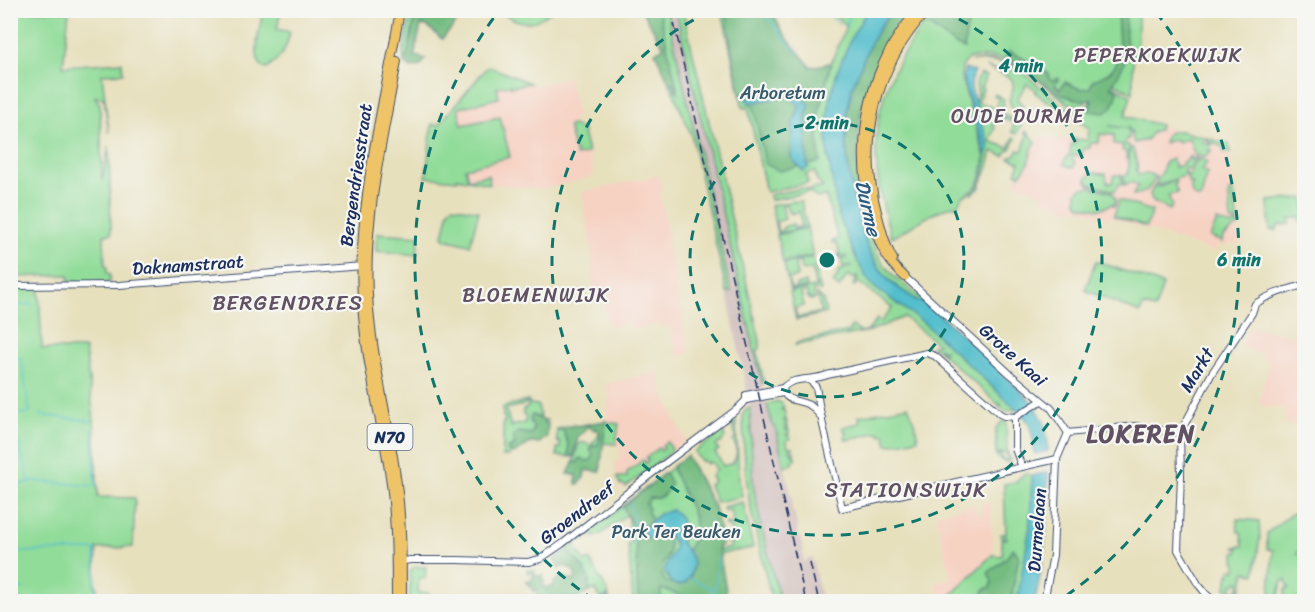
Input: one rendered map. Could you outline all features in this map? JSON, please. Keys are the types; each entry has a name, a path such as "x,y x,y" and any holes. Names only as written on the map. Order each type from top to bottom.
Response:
{"main road":[{"name":"Bergendriesstraat","path":"364,266 362,231 368,186 400,10"},
{"name":"Bergendriesstraat","path":"399,562 391,487 365,333 362,301 372,199 406,10"},
{"path":"905,277 886,256 878,238 866,192 863,149 866,118 877,76 905,26 918,10"},
{"path":"905,277 891,255 877,212 870,173 870,131 876,98 889,65 898,48 927,10"},
{"name":"N70","path":"396,602 399,562"},
{"name":"N70","path":"399,562 402,602"}],"street":[{"name":"Daknamstraat","path":"10,286 119,285 364,266"},
{"name":"Grote Kaai","path":"905,277 1041,401 1017,416"},
{"name":"Markt","path":"1215,602 1198,584 1179,552 1180,433 1212,373 1252,313 1255,304 1275,293 1305,285"},
{"path":"817,391 814,399 807,403 787,398 783,390 790,381 808,380 923,354 933,354 1000,414 1017,416 1015,449 1022,467"},
{"path":"808,380 814,383 817,391 842,508 1057,459 1068,433"},
{"name":"Groendreef","path":"399,562 469,560 528,562 540,559 736,410 746,397 783,390"},
{"path":"1041,401 1051,408 1068,433"},
{"path":"803,402 813,408 822,418"},
{"path":"1068,433 1135,426 1180,433"},
{"name":"Durmelaan","path":"1044,602 1053,555 1057,459"}],"shaded area":[{"path":"667,11 676,11 768,410 773,426 775,426 790,490 793,504 791,505 804,552 802,552 804,562 812,558 822,601 780,601 753,484 749,400 727,293 731,291"},
{"path":"488,66 536,86 568,77 578,115 573,121 575,127 582,128 594,174 592,177 543,189 485,184 457,178 457,180 426,177 432,124 439,125"},
{"path":"1125,116 1229,144 1238,244 1218,245 1215,252 1110,217 1107,219 1074,207 1072,211 1042,199 1044,195 1014,182 1028,164 1034,144 1042,137 1088,140 1089,126"},
{"path":"658,175 662,191 659,192 670,239 667,240 689,354 677,356 669,326 661,327 660,324 629,329 627,323 609,327 601,295 595,296 593,258 582,195 583,192"},
{"path":"1304,320 1304,427 1285,424 1286,409 1260,406 1261,393 1270,361 1263,358 1263,353 1255,353 1255,351 1240,346 1249,326 1294,335 1295,327 1303,327"},
{"path":"658,372 664,397 686,441 622,490 615,473 621,446 603,444 609,395 605,384"},
{"path":"991,502 993,549 990,549 992,555 949,596 950,601 940,601 936,583 951,578 936,514 974,504 977,515 982,513 981,503"}],"green space":[{"path":"936,10 972,11 964,49 925,23"},
{"path":"10,11 69,11 63,66 122,62 123,73 102,74 109,133 104,98 95,97 100,104 102,181 109,146 111,234 104,235 105,266 107,266 107,273 110,274 110,282 69,282 69,275 13,277 11,275"},
{"path":"263,11 280,14 277,29 290,32 283,53 267,69 261,66 257,52"},
{"path":"411,11 486,11 464,18 462,16 442,39 422,22 413,27 404,63 403,53"},
{"path":"416,11 466,11 442,39 427,26 421,25 414,56 426,59 420,66 412,68 404,63"},
{"path":"491,11 552,11 538,20 524,22 500,12"},
{"path":"642,11 659,11 678,92 673,83 669,82 655,52 664,47"},
{"path":"659,11 667,11 731,292 727,293 691,134 669,82 673,83 675,90"},
{"path":"676,11 683,11 760,341 760,348 757,352 764,382 762,384"},
{"name":"Arboretum","path":"722,11 773,11 783,33 811,67 831,63 846,26 831,11 867,11 841,62 828,115 828,154 838,213 859,264 874,287 923,322 1017,410 1005,411 1001,408 1000,403 1000,407 938,350 943,353 945,350 939,348 937,350 932,346 938,344 904,317 870,331 795,345 802,341 850,331 850,327 853,326 860,332 864,332 877,319 881,322 892,308 858,282 855,286 853,285 857,276 855,279 848,275 839,288 833,283 838,271 852,267 851,265 843,267 841,259 847,258 846,256 835,258 840,255 837,243 832,243 832,241 838,239 826,196 817,198 809,192 770,200 769,195 803,188 809,190 823,187 817,181 815,172 806,174 808,183 766,192 748,107 743,108"},
{"name":"Arboretum","path":"726,11 773,11 783,33 811,67 831,63 819,113 820,162 779,171 765,164 754,108 740,92"},
{"path":"892,11 910,11 878,62 865,96 858,149 860,187 851,188 846,136 850,97 871,42"},
{"path":"936,11 1138,11 1138,45 1143,53 1133,55 1133,93 1114,83 1112,85 1131,96 1125,116 1160,125 1159,130 1154,131 1146,140 1134,143 1131,131 1128,128 1109,126 1129,130 1129,139 1126,139 1125,144 1129,145 1128,160 1126,152 1122,150 1123,145 1114,144 1114,135 1100,134 1099,143 1090,143 1090,148 1083,149 1082,156 1073,155 1074,168 1065,165 1066,158 1070,155 1071,144 1075,144 1076,140 1071,139 1088,140 1089,128 1035,93 1036,90 1027,84 1017,99 1023,106 1017,111 1013,110 1009,100 1013,86 1011,78 986,67 1002,72 1018,68 1063,106 1071,109 1082,109 1091,100 1086,100 1084,104 1069,104 1014,61 990,57 969,58 962,67 961,77 985,158 978,184 962,197 957,206 954,205 932,214 891,237 876,162 880,112 892,75 901,58"},
{"path":"1119,11 1126,13 1127,53 1122,68 1111,87 1118,91 1115,101 1104,113 1089,111 1092,100 1074,99 1059,93 1019,65 1006,59 1009,51 1034,64 1049,74 1048,77 1054,81 1056,78 1059,79 1055,86 1060,89 1065,82 1080,89 1090,88 1093,80 1106,75 1114,68 1118,60"},
{"path":"991,60 1012,64 1017,68 1001,63 971,61"},
{"path":"488,66 530,83 497,87 499,98 458,108 462,125 500,117 510,157 465,168 468,179 488,175 490,184 457,178 457,180 426,177 432,124 439,125"},
{"path":"980,74 986,76 978,102 996,109 998,98 994,96 995,94 1004,99 1004,105 1001,108 1005,117 1008,116 1021,125 1017,134 1012,132 1014,123 997,116 990,141 1009,148 1014,137 1016,138 1011,149 1004,156 992,151 979,189 970,195 982,179 989,147 975,101 978,94 976,83"},
{"path":"568,126 582,128 588,153 576,156"},
{"path":"1026,131 1036,142 1028,164 1020,175 1016,173 1020,162 1009,158 1018,150 1022,151 1028,135"},
{"path":"1173,131 1181,131 1229,144 1230,153 1224,153 1223,147 1213,143 1211,145 1204,138 1202,142 1211,146 1212,150 1207,156 1197,155 1198,158 1194,160 1196,154 1189,138 1164,143 1166,135"},
{"path":"1130,148 1133,148 1138,175 1150,174 1156,177 1147,190 1133,195 1138,186 1131,182 1125,185 1123,176 1128,175"},
{"path":"1191,156 1190,159 1194,160 1189,170 1185,168 1184,172 1187,175 1159,185 1156,183 1165,162 1172,159 1175,167 1183,165 1182,162"},
{"path":"1201,159 1207,162 1202,171 1207,173 1200,199 1193,196 1190,187 1193,185 1189,184 1187,177 1195,162"},
{"path":"1091,173 1106,174 1107,182 1112,183 1114,175 1121,175 1123,185 1119,184 1115,191 1089,184 1086,179"},
{"path":"1175,181 1174,185 1178,193 1168,195 1172,206 1170,210 1153,202 1150,194 1155,185 1159,187"},
{"path":"860,187 868,226 878,255 893,275 930,306 902,290 881,270 868,245 851,188"},
{"path":"1091,187 1112,192 1116,200 1114,206 1112,204 1100,209 1080,206 1077,201 1077,192 1081,188"},
{"path":"1231,190 1234,192 1238,227 1223,237 1222,242 1210,237 1217,221 1231,226 1236,224 1235,221 1231,221 1229,196"},
{"path":"1304,198 1304,222 1301,223 1300,217 1290,219 1290,224 1277,226 1277,230 1270,230 1268,201"},
{"path":"1119,200 1152,211 1146,227 1114,216"},
{"path":"801,201 807,227 777,234 771,205","holes":["787,204 791,214 799,211 802,226 794,228 793,224 783,227 783,230 778,232 776,222 785,219 782,205"]},
{"path":"453,206 479,211 470,245 445,239 443,236 449,210"},
{"path":"807,228 813,256 783,262 777,235"},
{"path":"377,233 419,236 417,255 376,251"},
{"path":"813,257 819,284 815,285 812,269 801,270 800,262 795,263 797,277 788,279 791,289 806,282 807,287 790,291 784,264"},
{"path":"1096,261 1163,285 1155,309 1143,306 1140,313 1085,290"},
{"path":"820,286 821,291 813,290 815,299 808,299 806,291 801,292 804,306 795,308 797,318 821,312 817,295 823,300 826,313 796,320 790,292"},
{"path":"10,288 39,288 42,349 85,349 94,420 98,497 135,498 133,547 97,549 95,586 97,586 97,601 11,601"},
{"path":"528,400 530,404 538,405 540,416 539,418 533,415 533,431 530,434 520,432 515,444 509,448 509,456 503,456 505,418 503,407 526,401 523,405 506,409 511,426 525,423 526,416 523,415 523,410 528,407"},
{"path":"777,401 784,407 781,409 784,410 786,419 784,421 787,421 786,430 789,430 787,436 791,439 787,441 788,447 793,447 790,450 794,451 792,455 796,459 793,460 793,464 784,466 775,426 773,426 767,404"},
{"path":"908,406 918,439 887,445 885,434 880,435 879,432 846,440 847,433 843,427 860,423 859,416"},
{"path":"750,408 753,484 761,526 757,527 754,525 751,511 744,457 743,415 745,410"},
{"path":"531,415 539,418 540,416 541,420 548,420 544,421 548,423 547,437 539,443 530,443 514,454 510,453 509,448 515,444 513,436 518,432 530,434 533,431 534,428 530,422"},
{"path":"606,421 619,424 616,444 603,443 600,472 585,470 584,477 579,484 576,484 577,475 568,474 578,445 582,442 591,445 598,437 599,431 588,426 578,436 573,457 557,456 560,442 557,442 557,429"},
{"path":"606,421 600,472 585,470 584,477 579,484 576,484 577,475 568,474 573,463 578,462 580,458 588,461 592,459 590,449 598,445 599,431 588,426 578,436 573,457 569,456 564,431 557,431 557,429"},
{"path":"736,421 742,497 716,502 709,485 714,481 711,477 717,469 714,464 709,462 707,464 704,460 702,462 694,452 722,432 725,436 721,443 717,444 716,447 719,450 715,452 723,466 733,463 737,452 733,441 736,438 734,427 731,425 728,429 726,428"},
{"path":"1003,421 1006,422 1007,450 1010,461 1008,463 1000,459 996,455 1001,454 1002,459 1005,460 1008,458 1006,453 996,453 996,428"},
{"path":"667,442 672,449 671,452 626,487 620,485 617,477 627,477 627,472 643,460 645,463 648,461 646,458 659,448 661,451 664,449 662,446"},
{"name":"Park Ter Beuken","path":"687,456 716,511 722,545 718,545 719,550 730,548 732,545 728,543 727,536 731,535 731,529 725,524 733,525 733,521 730,510 724,511 723,507 743,502 753,548 719,554 728,601 633,601 628,544 631,542 627,532 630,526 626,515 600,535 594,537 592,534 583,541 581,538"},
{"name":"Park Ter Beuken","path":"687,456 716,511 722,545 718,546 728,601 699,601 661,589 661,601 638,601 633,526 623,507 665,473 671,484 663,495 650,498 646,504 651,517 650,522 643,528 651,538 657,533 666,533 669,549 662,564 665,581 676,585 691,577 693,565 687,550 694,534 694,519 672,467"},
{"path":"1025,473 1032,476 1030,527 1017,601 950,601 949,597 992,555 1002,556 1001,539 1007,539 1007,537 1001,537 1001,534 1006,534 1004,484 1015,482"},
{"path":"1300,511 1304,517 1304,542 1297,554 1304,556 1302,597 1297,601 1284,601 1285,589 1289,587 1286,580 1282,581 1278,600 1271,601 1273,550 1267,549 1267,533 1290,515"},
{"path":"1237,519 1259,521 1260,540 1255,574 1245,572 1241,591 1235,590 1239,589 1240,583 1237,581 1233,584 1231,591 1226,588 1228,574 1230,575 1231,569 1236,570 1235,552 1238,552 1238,548 1235,547 1243,546 1241,532 1238,532"},
{"path":"762,530 780,601 772,601 756,533"},
{"path":"576,542 574,547 586,562 590,560 608,592 609,595 603,598 609,597 610,601 602,601 595,589 591,591 586,583 590,582 583,568 568,549"},
{"path":"1013,548 1019,556 1011,601 985,601 983,592 991,587 992,581 988,573 1007,557"},
{"path":"568,549 583,568 590,581 587,584 591,591 571,601 537,601 537,589 533,592 531,585 526,582 530,582 533,577 533,574 527,570 534,570 536,577 543,575 544,588 554,586 554,582 562,576 574,581 573,570 562,566 559,569 554,559"},
{"path":"415,567 426,567 425,579 419,578 418,593 428,593 434,601 410,601 410,573"}],"water":[{"path":"867,11 892,11 880,26 867,51 852,88 847,114 848,167 868,249 890,282 916,300 930,306 1031,401 1045,424 1048,451 1035,454 1031,429 1022,414 923,322 874,287 857,260 844,230 838,213 828,156 827,127 830,99 837,72 852,36"},
{"name":"OUDE DURME","path":"965,69 974,72 971,89 989,147 986,155 964,84"},
{"path":"793,89 810,105 806,117 807,164 809,167 803,171 791,158 793,122 800,105 788,96 750,103 747,101 749,97"},
{"path":"1048,472 1044,552 1035,600 1017,601 1030,527 1032,476"},
{"path":"671,510 682,522 682,544 693,562 686,583 681,585 673,584 665,571 675,547 672,539 660,531 649,538 645,536 643,530 659,514"}],"waterway":[{"path":"761,10 797,53"},
{"path":"825,10 840,25"},
{"path":"846,26 852,10"},
{"path":"10,305 33,305"},
{"path":"10,359 21,358 30,413 10,417"},
{"path":"40,415 92,421"},
{"path":"13,424 30,483"},
{"path":"10,487 34,481 96,486 92,429"},
{"path":"629,503 633,513 635,543"},
{"path":"10,552 95,550 96,602"},
{"path":"714,596 719,557"},
{"path":"691,578 714,589"},
{"path":"10,589 23,589"}],"railway":[{"path":"671,10 806,602"},
{"path":"810,563 819,602"}],"district":[{"name":"PEPERKOEKWIJK","path":"1158,55"},
{"name":"OUDE DURME","path":"1018,116"},
{"name":"BLOEMENWIJK","path":"536,295"},
{"name":"BERGENDRIES","path":"288,303"},
{"name":"LOKEREN","path":"1141,434"},
{"name":"STATIONSWIJK","path":"906,490"}],"water label":[{"name":"Durme","path":"868,208"}]}
